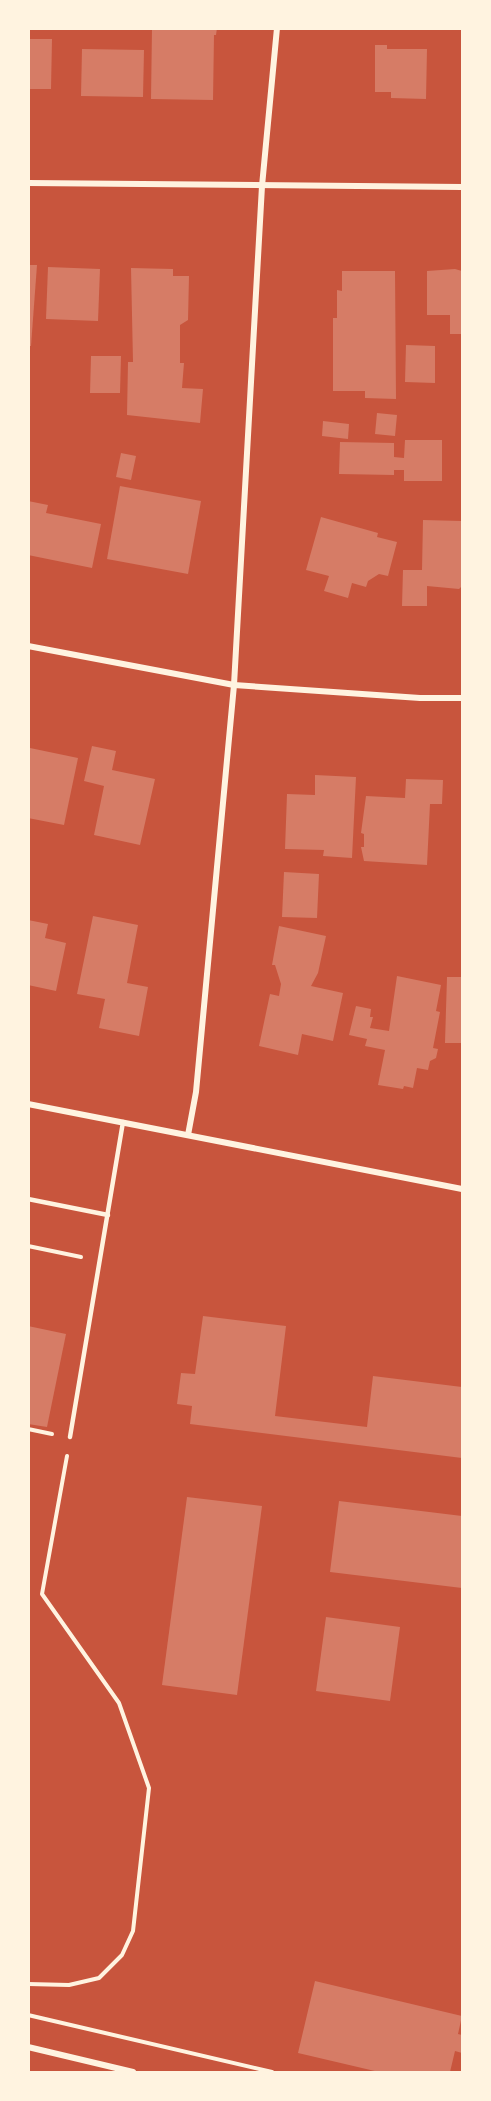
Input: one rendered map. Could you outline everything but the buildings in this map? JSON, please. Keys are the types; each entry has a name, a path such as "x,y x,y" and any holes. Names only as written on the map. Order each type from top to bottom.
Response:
{"street":[{"path":"188,1135 195,1092 234,685 262,186 277,28"},
{"path":"28,183 462,187"},
{"path":"28,646 234,685 420,698 462,698"},
{"path":"28,1104 462,1189"},
{"path":"28,2048 133,2073"}],"lane":[{"path":"70,1437 123,1122"},
{"path":"28,1199 108,1215"}],"path":[{"path":"28,1246 99,1260"},
{"path":"28,1429 70,1437 42,1594 119,1704 149,1788 133,1930 122,1955 99,1978 69,1985 28,1984"},
{"path":"28,2015 272,2073"}]}
